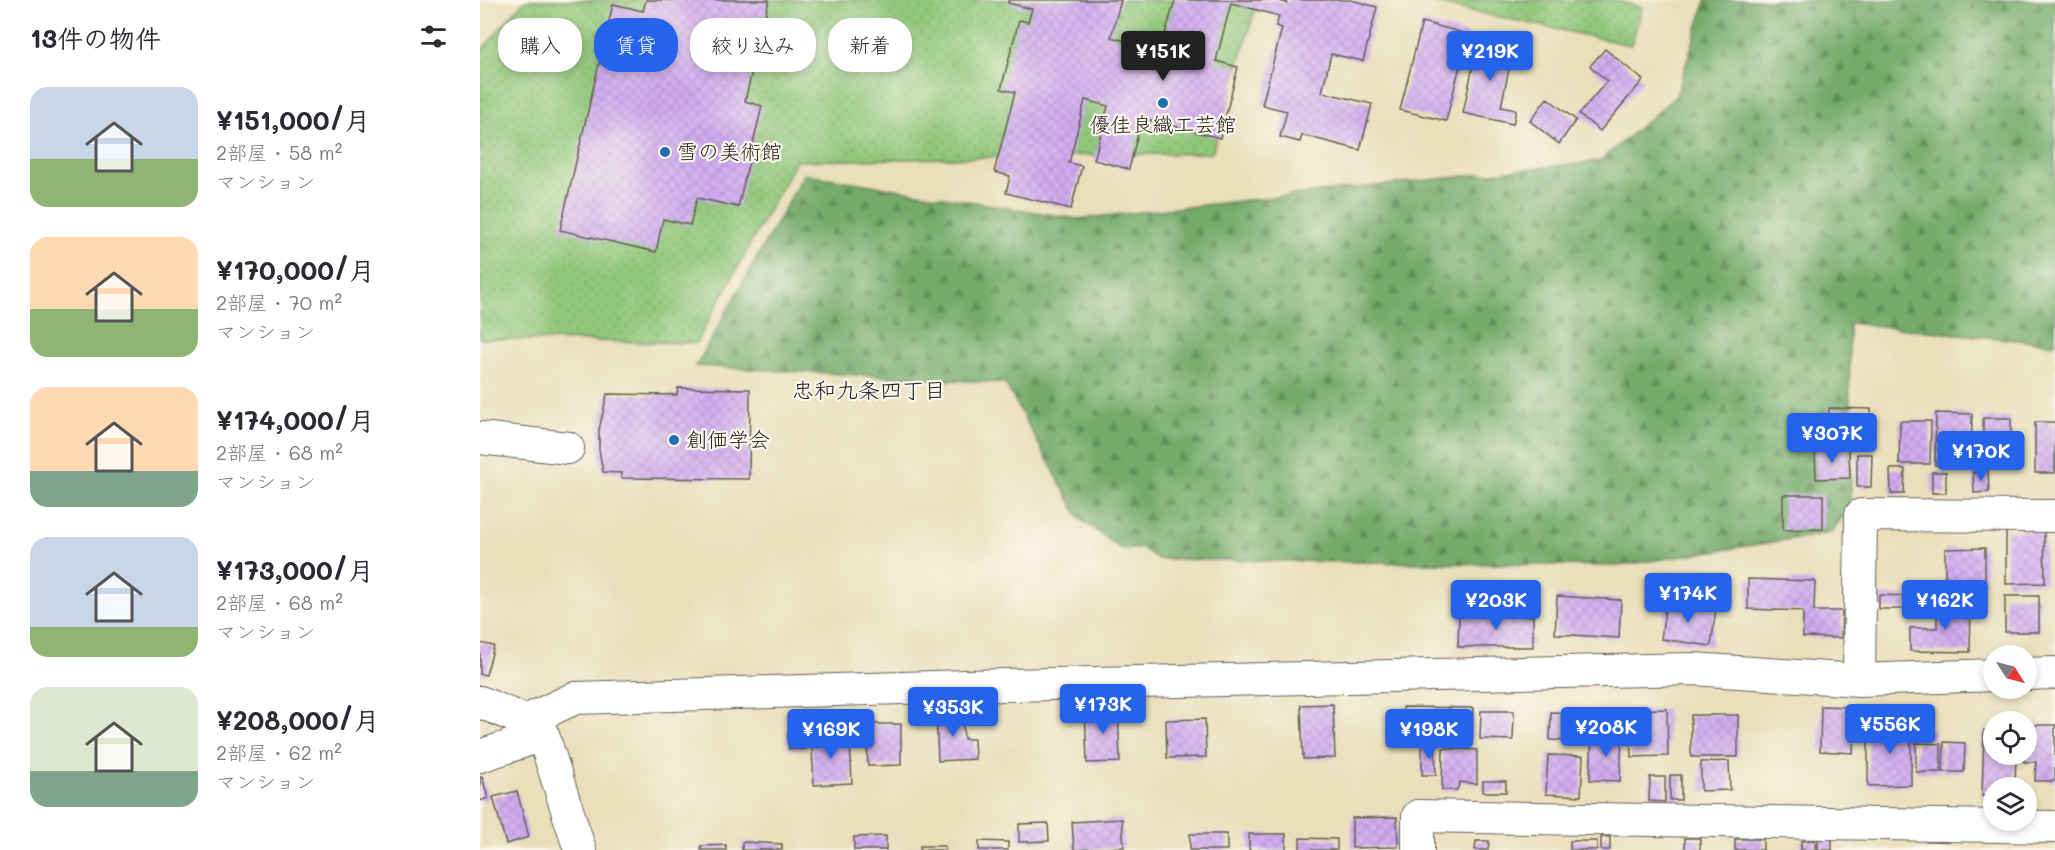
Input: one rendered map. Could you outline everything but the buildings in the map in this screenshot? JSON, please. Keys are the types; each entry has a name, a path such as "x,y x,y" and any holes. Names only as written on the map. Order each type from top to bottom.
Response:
{"street":[{"path":"480,438 568,448"},
{"path":"1859,680 1862,515 2055,516"},
{"path":"480,756 535,728 574,698 918,687 1693,669 1859,680 1983,675"},
{"path":"2037,673 2055,672"},
{"path":"480,702 535,728 580,850"},
{"path":"1418,850 1418,816 1995,838 2055,827"}],"green space":[{"path":"525,0 1258,0 1212,153 796,161 696,343 480,339 480,52 498,31 498,72 582,72 582,18 509,18"},
{"path":"1420,0 1615,0 1642,8 1631,45"},
{"path":"1706,0 2055,0 2055,344 1849,323 1851,506 1831,533 1617,566 1158,559 1142,548 1123,550 1080,519 1005,383 696,366 804,174 1078,219 1600,161 1676,96"}],"place":[{"name":"優佳良織工芸館","path":"1163,103"},
{"name":"雪の美術館","path":"665,152"},
{"name":"創価学会","path":"674,440"}],"district":[{"name":"忠和九条四丁目","path":"869,390"}]}
